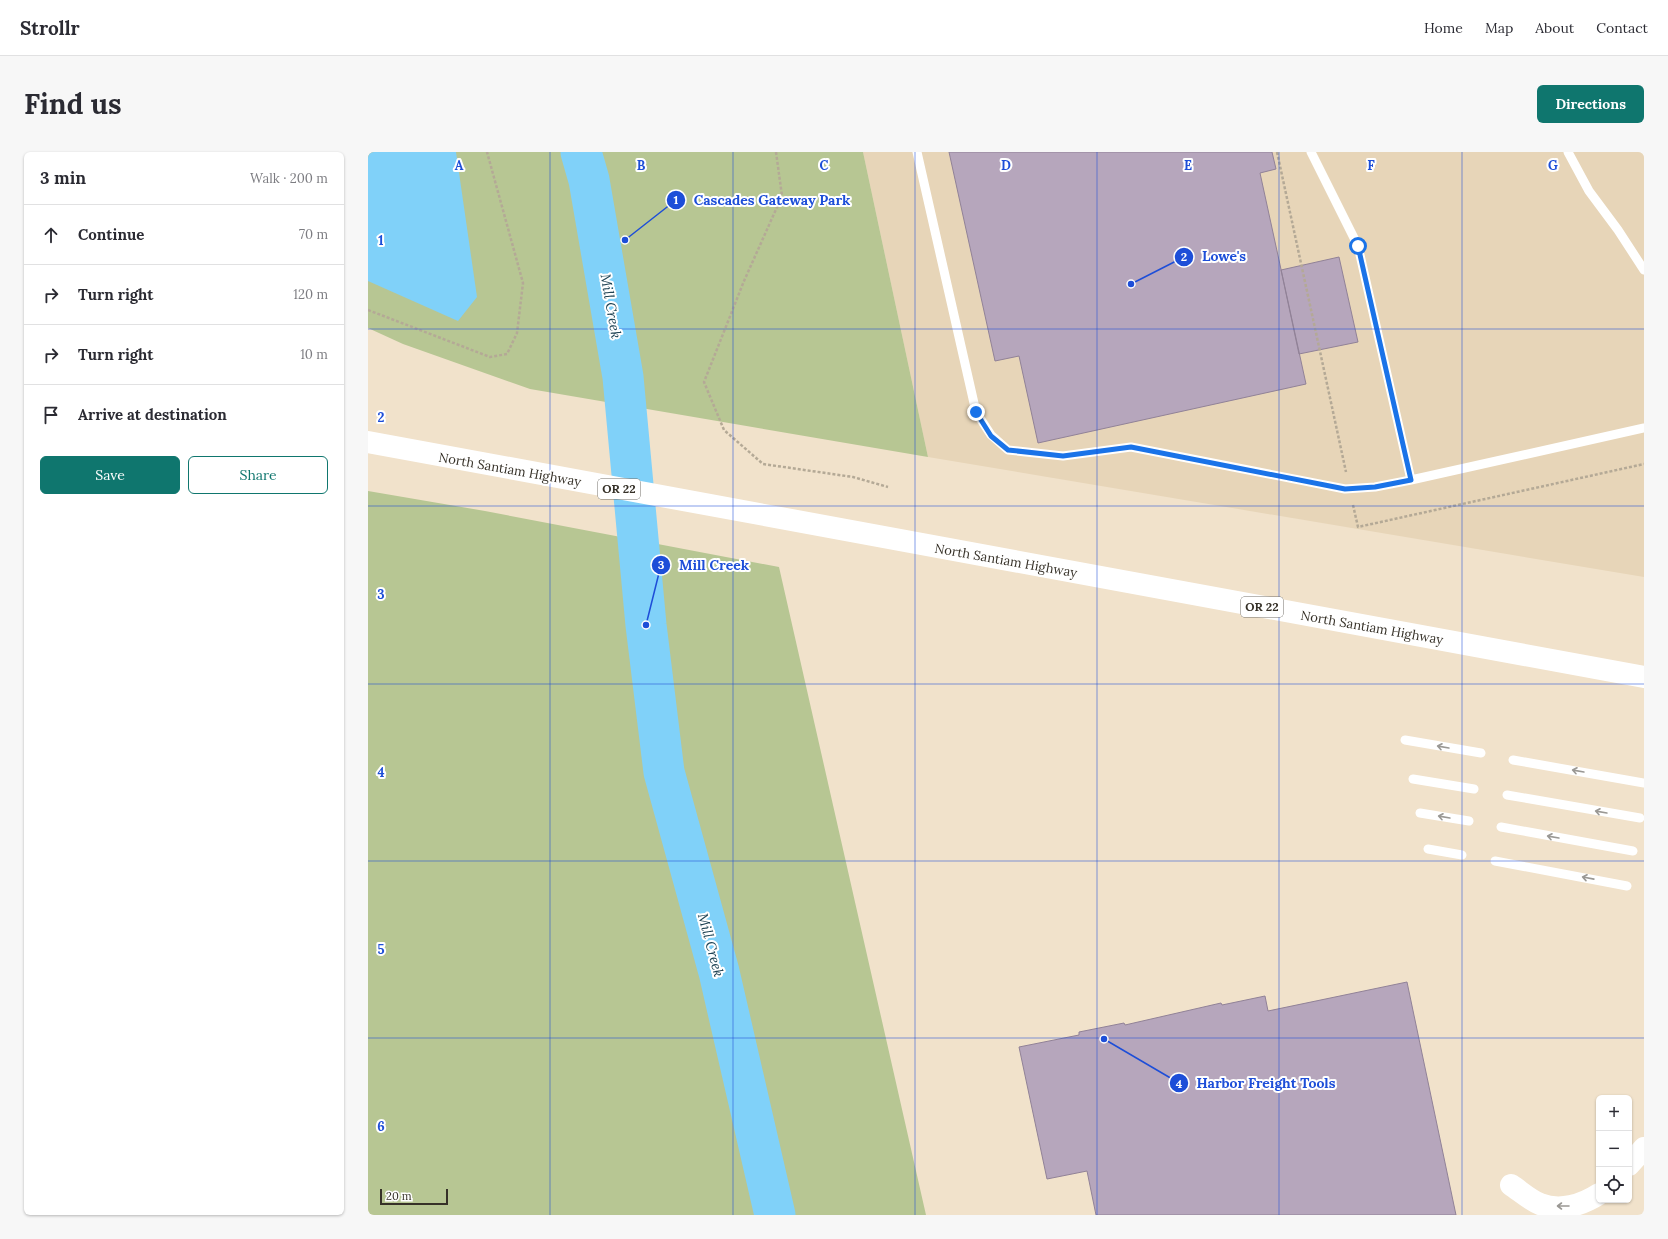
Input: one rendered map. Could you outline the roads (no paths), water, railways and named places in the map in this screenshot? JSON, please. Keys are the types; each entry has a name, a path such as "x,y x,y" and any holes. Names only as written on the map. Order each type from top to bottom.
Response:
{"main road":[{"name":"North Santiam Highway","path":"368,436 375,445 1644,677"},
{"path":"1632,1162 1644,1148"},
{"path":"1511,1185 1540,1204 1565,1208 1586,1203 1596,1196"}],"lane":[{"path":"917,152 976,412 991,436 1008,450 1063,456 1131,447 1345,489 1375,487 1411,480 1644,428"},
{"path":"1311,152 1358,246 1411,480"},
{"path":"1568,152 1589,191 1618,230 1644,270"},
{"path":"1405,740 1481,753"},
{"path":"1513,760 1644,783"},
{"path":"1414,779 1474,789"},
{"path":"1507,795 1640,818"},
{"path":"1420,813 1468,821"},
{"path":"1502,827 1633,851"},
{"path":"1428,849 1462,855"},
{"path":"1495,861 1626,886"}],"water":[{"path":"368,152 456,152 477,297 458,321 368,281"}],"waterway":[{"name":"Mill Creek","path":"581,152 589,180 623,377 646,625 664,772 719,972 775,1215"}],"place":[{"name":"Cascades Gateway Park","path":"625,240"},
{"name":"Lowe's","path":"1131,284"},
{"name":"Mill Creek","path":"646,625"},
{"name":"Harbor Freight Tools","path":"1104,1039"}]}
